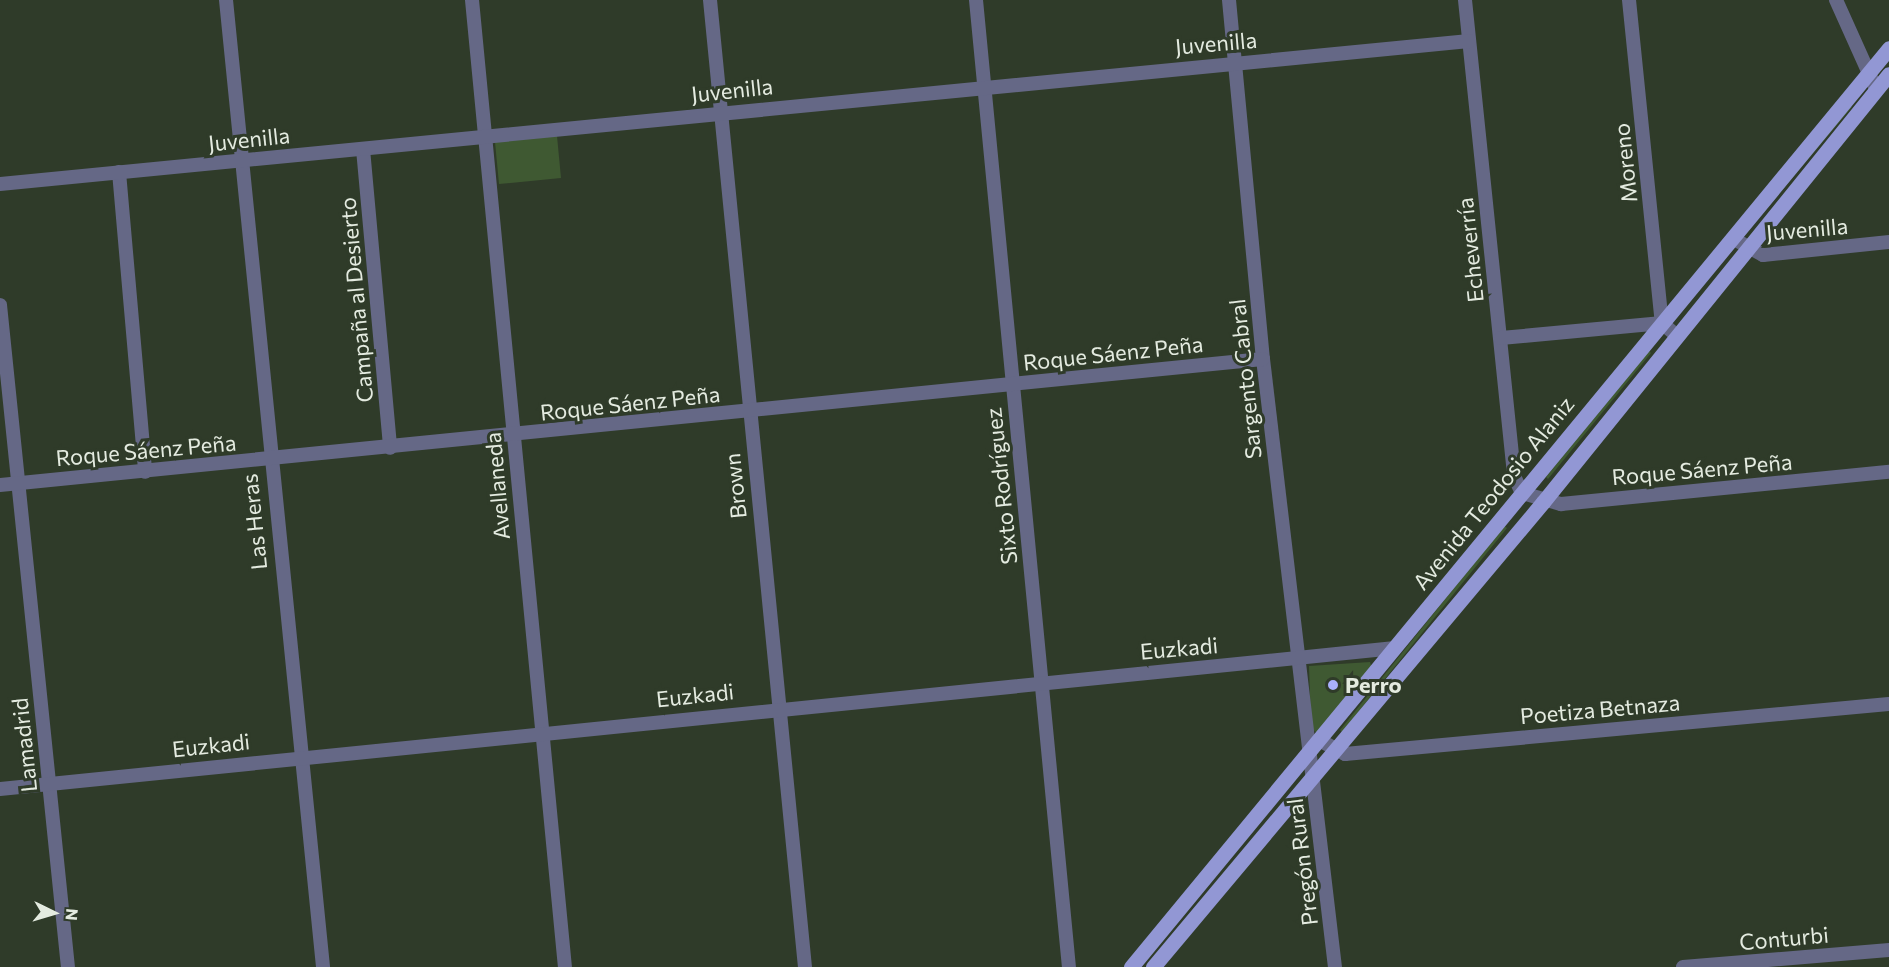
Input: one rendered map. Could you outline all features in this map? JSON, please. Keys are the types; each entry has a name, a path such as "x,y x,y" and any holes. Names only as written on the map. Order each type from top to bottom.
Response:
{"main road":[{"name":"Avenida Teodosio Alaniz","path":"1131,967 1662,323 1734,239 1889,48"},
{"name":"Avenida Teodosio Alaniz","path":"1153,967 1214,898 1543,502 1676,334 1889,74"},
{"path":"1200,886 1214,898"},
{"path":"1146,967 1151,945"}],"street":[{"name":"Las Heras","path":"226,0 269,459 323,967"},
{"name":"Avellaneda","path":"472,0 565,967"},
{"name":"Brown","path":"710,0 748,411 805,967"},
{"name":"Sixto Rodríguez","path":"976,0 1069,967"},
{"name":"Sargento Cabral","path":"1229,0 1263,359 1309,753"},
{"name":"Echeverría","path":"1465,0 1514,476 1522,493"},
{"name":"Moreno","path":"1629,0 1662,323"},
{"path":"1836,0 1876,89"},
{"name":"Juvenilla","path":"0,184 983,86 1469,41"},
{"name":"Campaña al Desierto","path":"363,148 390,448"},
{"path":"119,172 146,472"},
{"name":"Juvenilla","path":"1734,239 1746,249 1763,255 1889,242"},
{"name":"Lamadrid","path":"0,305 68,967"},
{"path":"1501,338 1662,323 1676,334"},
{"name":"Roque Sáenz Peña","path":"0,485 513,436 1263,359"},
{"name":"Roque Sáenz Peña","path":"1522,493 1543,502 1889,472"},
{"name":"Euzkadi","path":"0,789 301,756 1395,648"},
{"name":"Poetiza Betnaza","path":"1336,752 1889,704"},
{"path":"1319,740 1336,752"},
{"name":"Pregón Rural","path":"1309,753 1335,967"},
{"name":"Conturbi","path":"1685,967 1889,950"}],"green space":[{"path":"1850,106 1852,107 1747,232"},
{"path":"557,136 561,178 499,184 495,142"},
{"path":"1649,351 1651,353 1548,479 1546,477"},
{"path":"1504,526 1507,528 1342,732 1340,730"},
{"path":"1370,662 1372,669 1318,734 1311,728 1309,666"}],"place":[{"name":"Perro","path":"1333,685"}]}
